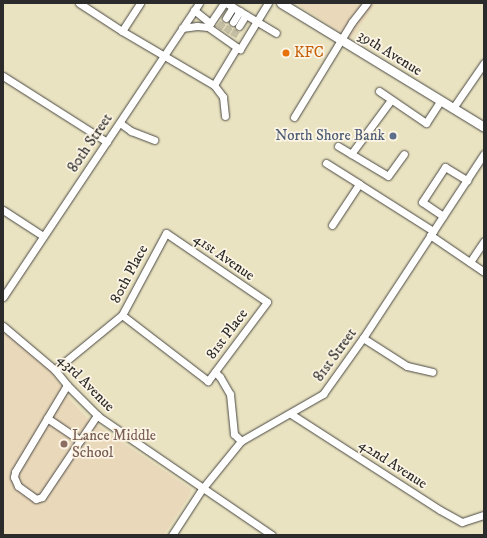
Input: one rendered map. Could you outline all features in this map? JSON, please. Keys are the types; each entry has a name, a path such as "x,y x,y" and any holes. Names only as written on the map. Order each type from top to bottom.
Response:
{"main road":[{"name":"39th Avenue","path":"282,3 484,127"}],"street":[{"path":"79,3 122,31 214,85 223,97 225,116"},
{"path":"122,31 140,3"},
{"name":"80th Street","path":"3,297 199,3"},
{"path":"182,28 209,25 225,3 276,33"},
{"path":"194,10 209,25 228,37 240,49 268,3"},
{"path":"294,117 341,39 367,3"},
{"path":"226,18 233,7"},
{"path":"236,24 243,13"},
{"path":"214,85 237,47"},
{"path":"453,108 484,64"},
{"path":"3,76 107,142"},
{"path":"379,91 426,124 441,100"},
{"path":"351,154 391,100"},
{"path":"120,123 131,130 154,140"},
{"path":"338,146 388,176 404,154"},
{"name":"81st Street","path":"172,535 202,489 241,441 291,414 323,394 363,338 484,154"},
{"path":"326,163 431,233 484,272"},
{"path":"443,216 422,202 441,173 445,167 467,180"},
{"path":"332,225 359,184"},
{"path":"3,210 43,236"},
{"name":"41st Avenue","path":"166,233 267,302"},
{"name":"80th Place","path":"55,370 122,316 166,233"},
{"path":"470,262 484,241"},
{"name":"81st Place","path":"122,316 208,381 267,302"},
{"name":"43rd Avenue","path":"3,326 55,370 67,385 97,415 202,489 272,535"},
{"path":"363,338 407,366 432,372"},
{"path":"215,372 220,377 230,394 234,434 241,441"},
{"path":"67,385 15,472 14,477 18,486 36,499 42,497 97,415"},
{"name":"42nd Avenue","path":"291,414 440,510 462,522 484,515"},
{"path":"47,418 80,440"}],"shaded area":[{"path":"295,3 376,3 351,39"},
{"name":"Lance Middle School","path":"3,333 16,341 50,370 71,401 88,419 191,489 190,495 164,535 3,535"}],"tunnel":[{"path":"219,28 226,18"},
{"path":"226,32 233,22"},
{"path":"233,36 239,26"}],"place":[{"name":"KFC","path":"286,53"},
{"name":"North Shore Bank","path":"393,136"},
{"name":"Lance Middle School","path":"64,444"}]}
